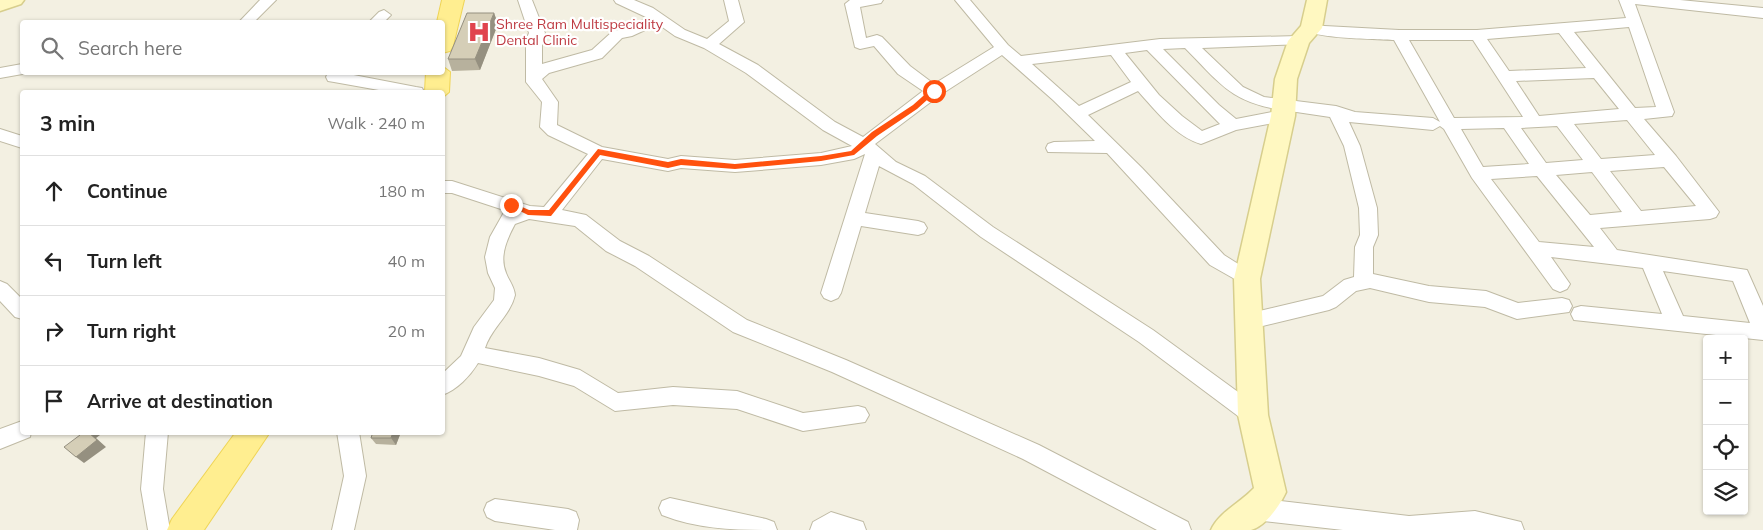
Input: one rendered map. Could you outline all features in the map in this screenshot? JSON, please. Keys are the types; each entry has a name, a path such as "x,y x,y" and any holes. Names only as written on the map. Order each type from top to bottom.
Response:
{"main road":[{"path":"445,34 454,0"},
{"path":"437,90 438,75"},
{"path":"184,530 253,435"}],"street":[{"path":"0,5 14,0"},
{"path":"248,20 269,0"},
{"path":"524,0 536,33 534,40 534,82 548,94 552,111 548,127 568,140 583,144 598,152 668,165 681,162 735,166 821,159 870,149"},
{"path":"621,0 648,11 680,33 709,45 752,69 828,126 870,149 890,166 919,180 987,232 1146,336 1253,415"},
{"path":"709,45 737,22 731,0"},
{"path":"876,0 852,4 860,44 877,40 904,70 934,91"},
{"path":"962,0 1003,48 1111,147 1217,260 1247,279"},
{"path":"1228,530 1255,509 1270,492 1253,415 1247,279 1284,110 1286,79 1305,35 1317,0"},
{"path":"1188,43 1237,91 1284,110 1336,112 1354,118 1440,124 1562,122 1666,112 1626,0"},
{"path":"1636,0 1763,13"},
{"path":"534,77 542,69 597,54 605,44 618,34 627,33 659,18"},
{"path":"1018,61 1150,45 1338,32 1398,35 1477,35 1635,22"},
{"path":"1562,28 1710,212 1586,222"},
{"path":"1398,35 1440,124 1536,249 1560,284"},
{"path":"1477,35 1535,122"},
{"path":"1150,45 1213,109 1233,125"},
{"path":"831,293 854,218 875,134 915,107 934,91 1003,48"},
{"path":"1115,50 1140,84 1191,132 1201,138 1233,125 1284,110"},
{"path":"0,73 20,69"},
{"path":"1505,76 1598,73"},
{"path":"331,75 340,90"},
{"path":"331,75 406,90"},
{"path":"1077,114 1140,84"},
{"path":"1336,112 1352,146 1368,208 1369,235 1364,247 1363,283"},
{"path":"1562,122 1598,165 1636,217"},
{"path":"1509,123 1541,169 1586,222 1611,256"},
{"path":"0,135 20,141"},
{"path":"1054,148 1111,147"},
{"path":"548,214 598,152"},
{"path":"1478,174 1670,160"},
{"path":"445,187 452,187 528,212 580,220 613,246 642,261 740,326 839,366 1031,452 1180,530"},
{"path":"445,383 460,370 473,354 481,332 496,314 505,296 504,285 496,270 495,252 499,238 509,219 528,212"},
{"path":"854,218 918,228"},
{"path":"1536,249 1611,256 1740,275 1763,331 1581,314"},
{"path":"1650,262 1676,323"},
{"path":"1250,321 1329,302 1351,285 1370,281 1429,294 1486,299 1518,311 1562,306"},
{"path":"0,288 20,309"},
{"path":"473,354 539,367 580,379 615,402 673,396 737,400 804,422 858,415"},
{"path":"0,439 20,431"},
{"path":"157,435 152,489 158,530"},
{"path":"343,530 355,476 348,435"},
{"path":"670,508 766,530"},
{"path":"1255,509 1410,528 1475,522 1513,530"},
{"path":"494,510 568,520 566,530"},
{"path":"821,530 831,523 855,530"}],"building":[{"path":"467,13 494,13 475,59 448,59"},
{"path":"80,435 91,435 97,440 76,457 64,447"},
{"path":"372,435 392,435 391,438 371,438"}],"place":[{"name":"Shree Ram Multispeciality Dental Clinic","path":"479,32"}],"route":[{"path":"511,205 528,212 548,214 552,212 598,152 668,165 681,162 735,166 821,159 854,153 875,134 915,107 934,91"}]}
